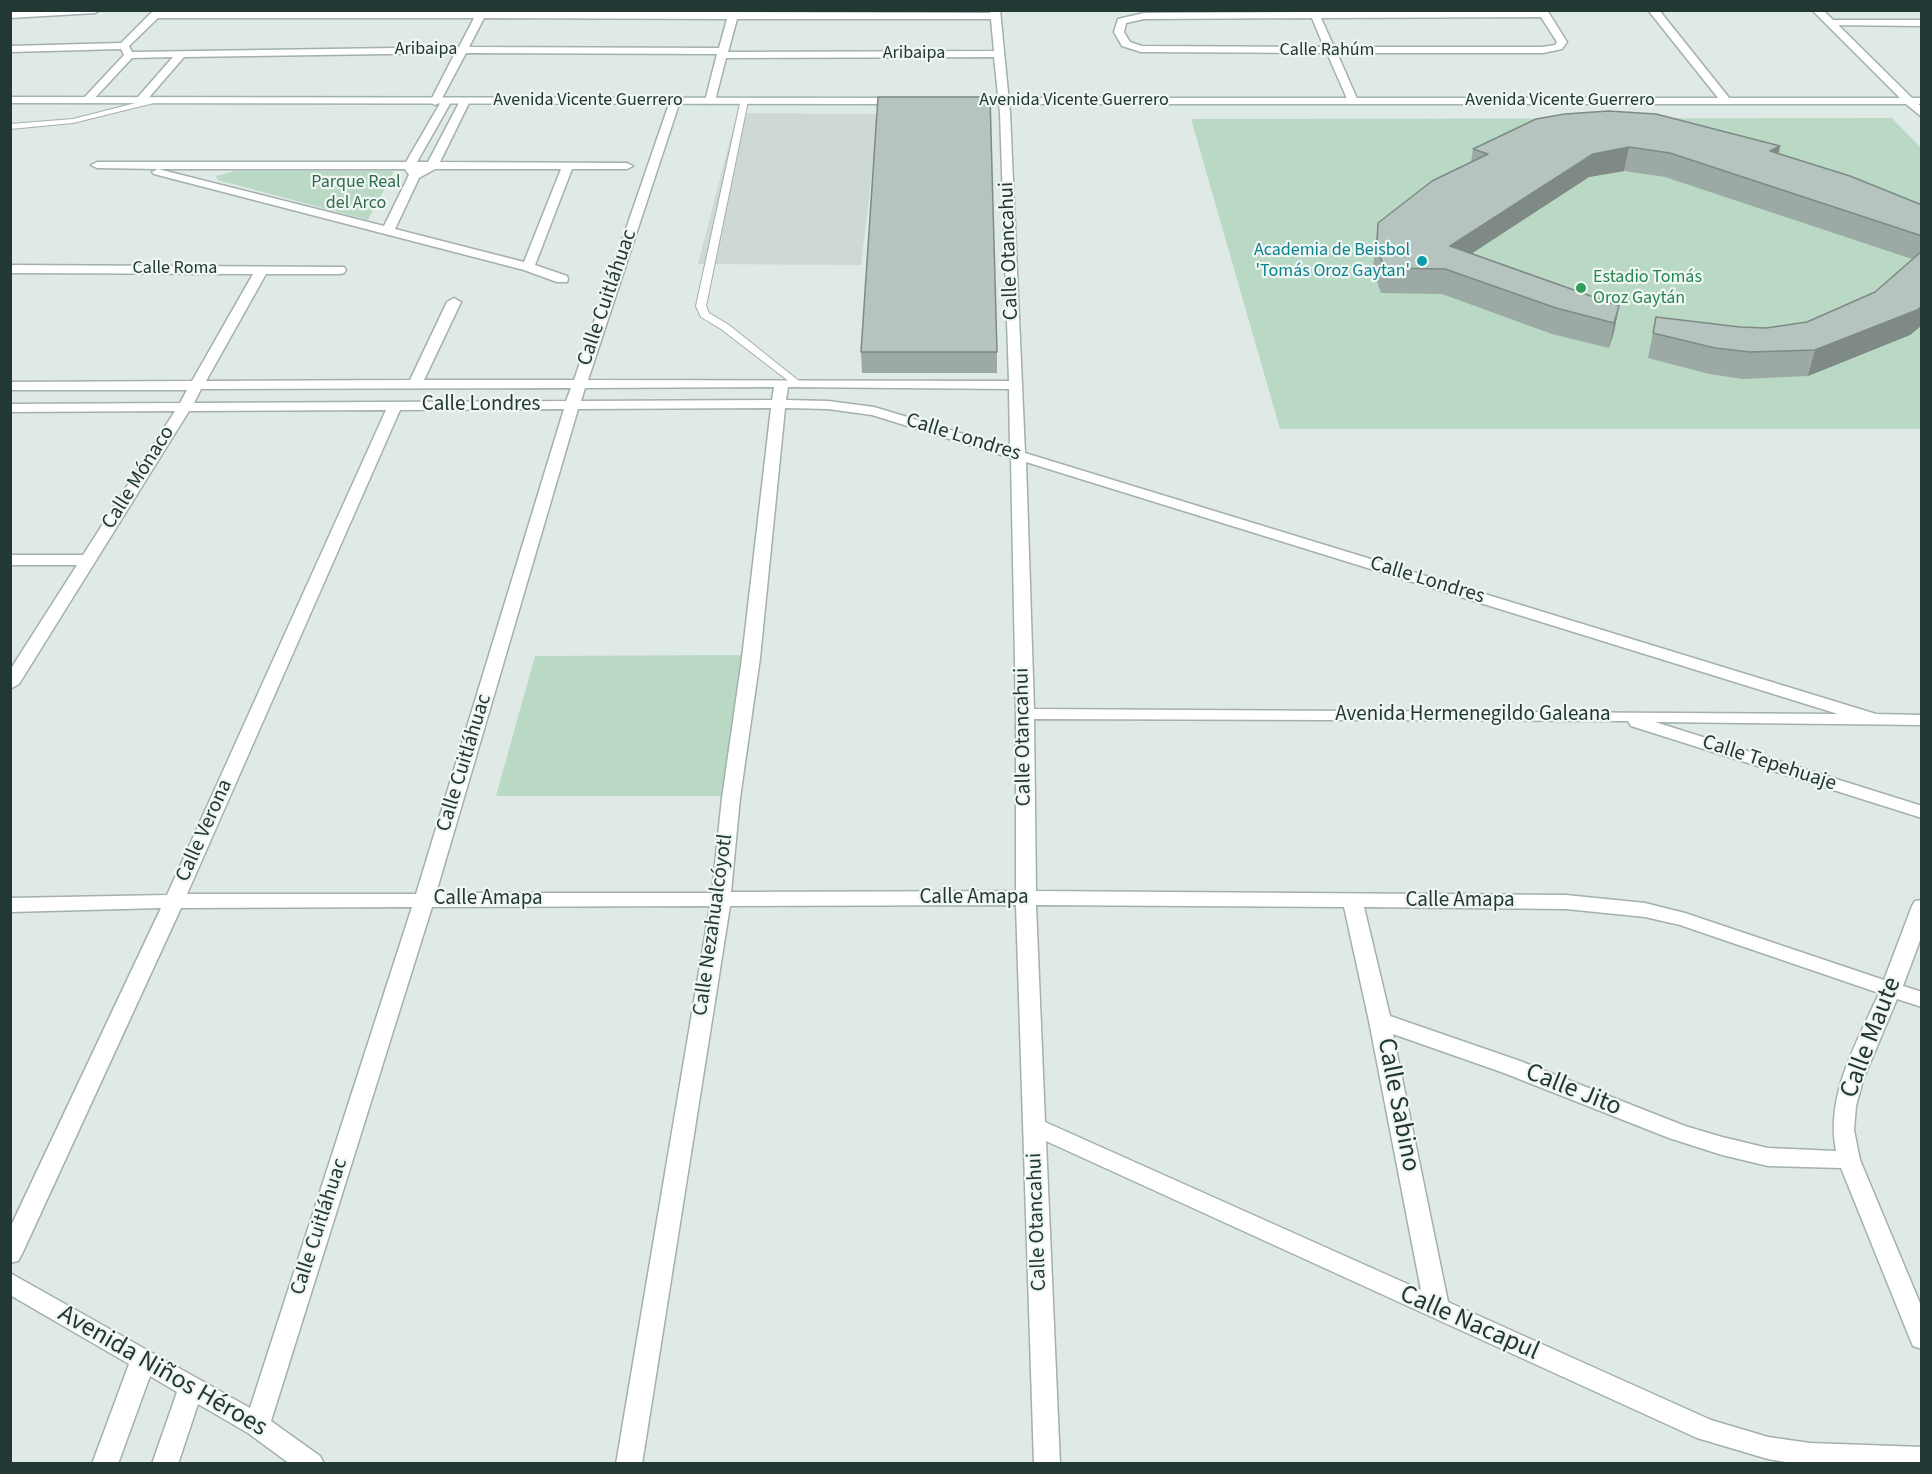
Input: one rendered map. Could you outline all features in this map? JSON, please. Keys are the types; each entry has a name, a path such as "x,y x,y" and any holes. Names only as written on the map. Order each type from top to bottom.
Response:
{"street":[{"path":"10,15 95,10"},
{"path":"1653,10 1726,101"},
{"path":"1817,10 1922,114"},
{"path":"1353,101 1314,12 1543,13"},
{"name":"Calle Rahúm","path":"1314,12 1138,16 1121,21 1119,32 1126,44 1148,50 1543,50 1558,47 1562,42 1543,13"},
{"path":"87,100 157,13 995,13"},
{"name":"Calle Otancahui","path":"995,13 1004,101 1016,385 1026,898 1047,1463"},
{"path":"388,231 461,51 482,14"},
{"path":"710,101 733,14"},
{"path":"1831,23 1922,23"},
{"name":"Aribaipa","path":"10,49 127,51 180,56 340,51 999,54"},
{"path":"141,100 180,56"},
{"name":"Avenida Vicente Guerrero","path":"10,100 911,101"},
{"path":"432,166 465,101"},
{"name":"Calle Cuitláhuac","path":"257,1425 424,900 572,405 675,101"},
{"name":"Avenida Vicente Guerrero","path":"958,101 1922,101"},
{"path":"97,165 412,171 432,166 627,166"},
{"path":"133,165 528,267 562,279"},
{"path":"528,267 568,166"},
{"name":"Calle Roma","path":"10,269 340,270"},
{"name":"Calle Mónaco","path":"11,684 184,408 262,269"},
{"path":"415,385 454,302"},
{"name":"Calle Londres","path":"10,386 788,383 1016,385"},
{"name":"Calle Nezahualcóyotl","path":"629,1464 721,898 731,798 751,657 778,404 788,383"},
{"name":"Calle Londres","path":"10,408 778,404 828,405 874,411 1877,720"},
{"name":"Calle Verona","path":"10,1254 174,901 395,406"},
{"path":"10,560 87,560"},
{"name":"Avenida Hermenegildo Galeana","path":"1024,714 1617,716 1922,720"},
{"name":"Calle Tepehuaje","path":"1617,716 1922,812"},
{"name":"Calle Amapa","path":"10,905 174,901 721,898 1566,902 1645,910 1759,944 1922,1000"},
{"name":"Calle Sabino","path":"1353,901 1380,1021 1437,1310"},
{"name":"Calle Maute","path":"1922,906 1892,990 1852,1080 1845,1106 1843,1130 1849,1160 1922,1339"},
{"name":"Calle Jito","path":"1380,1021 1512,1067 1677,1132 1768,1157 1849,1160"},
{"name":"Calle Nacapul","path":"1034,1126 1706,1430 1743,1442 1810,1454 1922,1458"},
{"name":"Avenida Niños Héroes","path":"10,1283 257,1425 311,1464"},
{"path":"105,1464 143,1360"},
{"path":"165,1464 191,1388"}],"lane":[{"path":"10,127 73,121 155,100"},
{"path":"744,101 701,306 705,315 725,327 788,383"}],"shaded area":[{"path":"737,113 879,114 861,265 698,264"}],"green space":[{"name":"Estadio Tomás Oroz Gaytán","path":"1892,118 1921,148 1921,429 1280,429 1191,119"},
{"name":"Parque Real del Arco","path":"235,171 394,171 368,220 218,180 216,176"},
{"path":"744,655 724,796 496,796 535,656"}],"building":[{"path":"878,97 990,97 997,352 861,352"},
{"path":"1608,111 1656,114 1780,146 1770,151 1850,176 1922,205 1922,236 1670,153 1629,147 1593,154 1450,246 1619,306 1614,323 1556,308 1445,269 1384,268 1377,245 1378,223 1432,181 1488,154 1473,149 1536,119"},
{"path":"1922,251 1922,306 1815,350 1750,352 1715,348 1653,333 1656,317 1766,328 1807,322 1875,292"}],"place":[{"name":"Academia de Beisbol 'Tomás Oroz Gaytan'","path":"1422,261"},
{"name":"Estadio Tomás Oroz Gaytán","path":"1581,288"}]}
